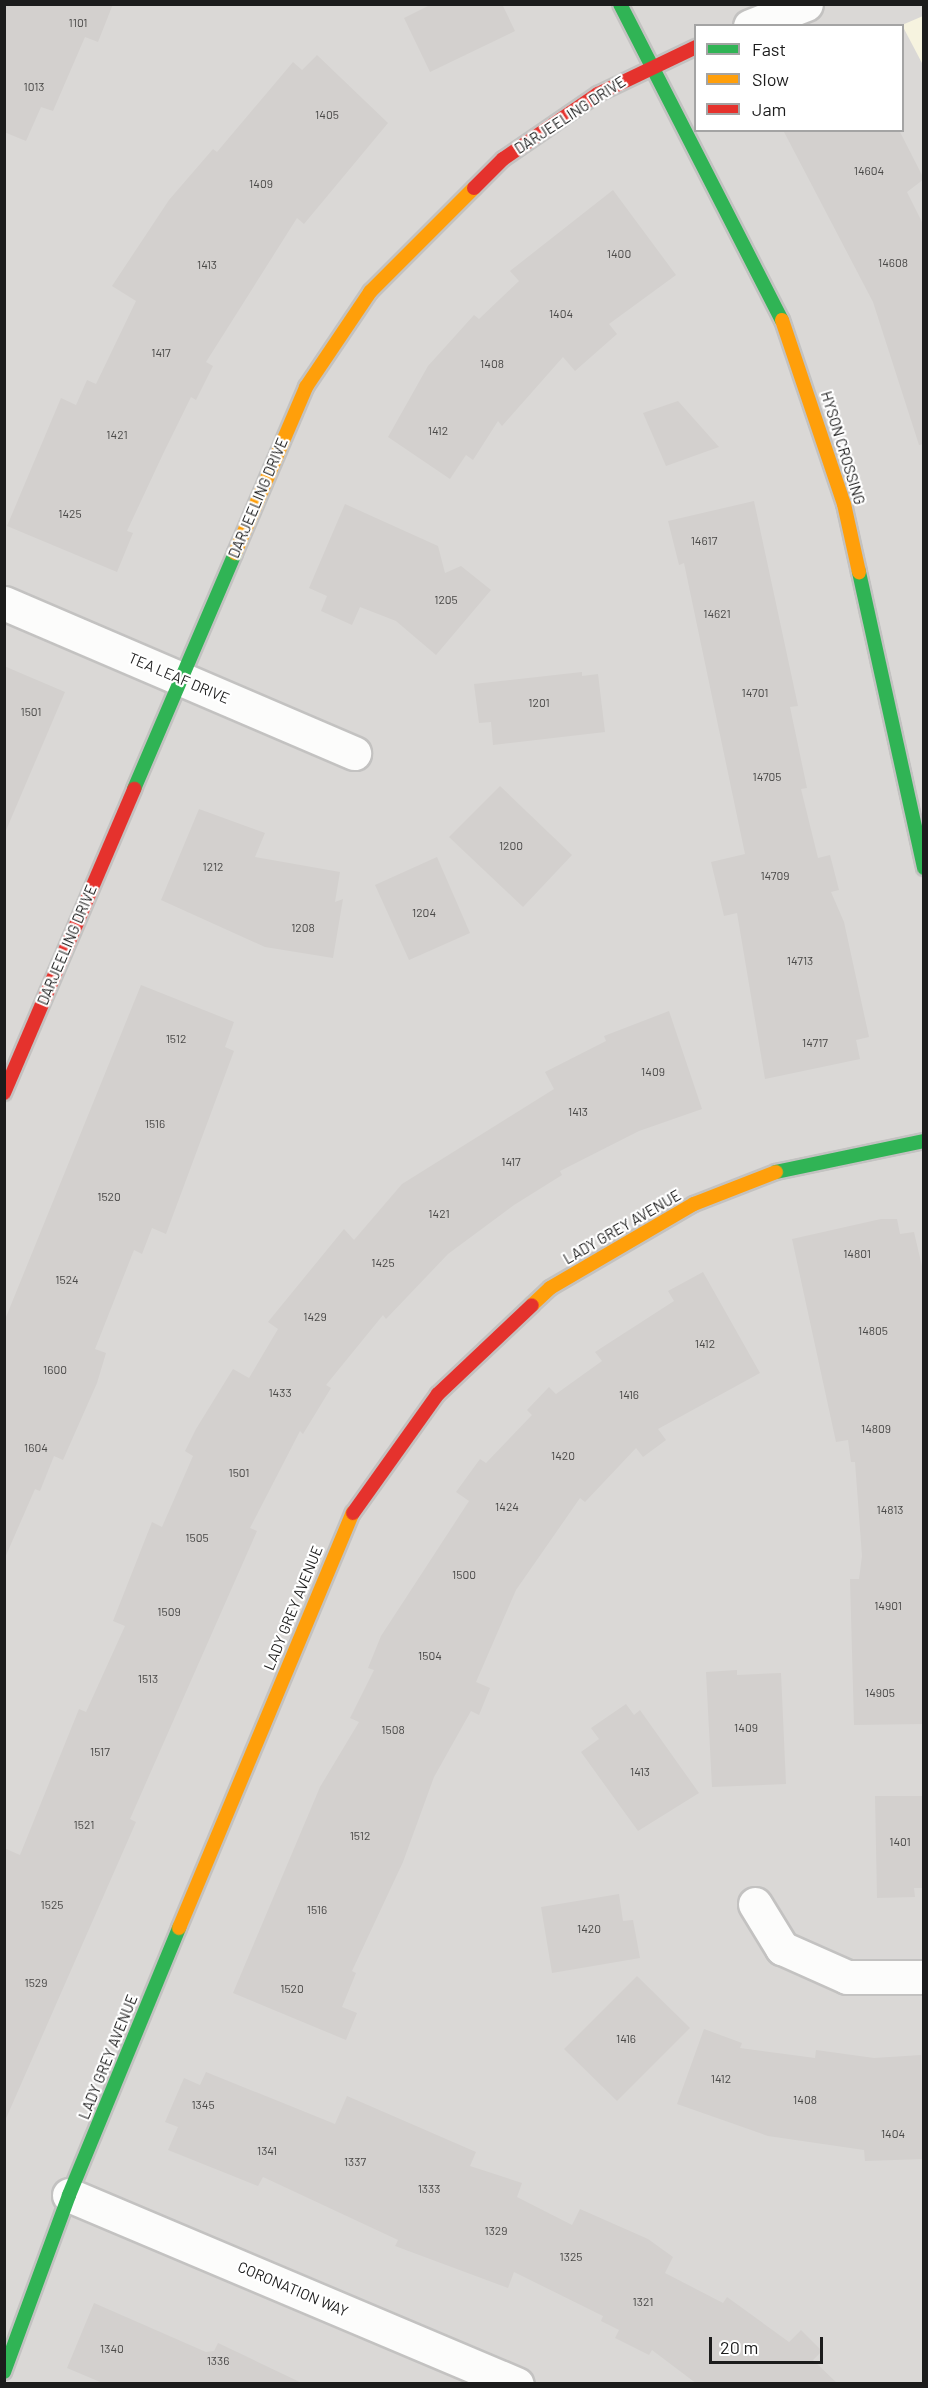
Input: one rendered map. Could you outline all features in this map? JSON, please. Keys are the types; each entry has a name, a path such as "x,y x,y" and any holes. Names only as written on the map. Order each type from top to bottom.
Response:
{"street":[{"name":"HYSON CROSSING","path":"620,4 649,66 789,334 844,504 924,868"},
{"path":"755,24 806,4"},
{"name":"DARJEELING DRIVE","path":"4,1093 306,387 370,292 503,159 649,66 694,48"},
{"name":"TEA LEAF DRIVE","path":"4,603 354,753"},
{"name":"LADY GREY AVENUE","path":"4,2372 69,2195 345,1524 438,1394 550,1288 694,1204 782,1170 924,1141"},
{"path":"755,1904 782,1948 847,1977 924,1977"},
{"name":"CORONATION WAY","path":"69,2195 517,2384"}],"shaded area":[{"path":"5,5 923,5 923,2383 5,2383"},
{"path":"923,16 923,65 904,29 904,24"}],"building":[{"path":"4,4 113,4 98,42 85,37 53,111 41,107 26,141 4,132"},
{"path":"432,4 502,4 515,31 430,72 404,18"},
{"path":"317,55 388,123 304,224 297,218 206,362 213,366 196,400 191,397 127,531 133,533 117,572 7,526 61,398 76,405 87,380 96,384 136,301 112,286 169,200 213,149 217,152 293,62 302,70"},
{"path":"784,132 900,132 924,179 907,192 924,226 924,444 919,445 873,302"},
{"path":"613,190 676,275 609,324 617,334 575,371 563,357 502,426 498,421 473,460 466,455 450,479 388,437 428,366 474,315 479,319 519,281 510,271"},
{"path":"678,401 719,447 666,466 643,413"},
{"path":"754,501 798,706 790,707 807,788 801,789 818,858 830,855 839,890 831,892 844,922 869,1037 856,1040 860,1059 765,1079 737,913 724,916 711,862 745,854 684,563 679,565 668,521"},
{"path":"345,504 438,546 445,573 461,566 491,590 436,655 396,621 360,607 352,625 321,611 327,596 309,588"},
{"path":"4,666 65,692 4,835"},
{"path":"582,672 582,676 598,674 605,732 493,745 491,722 479,723 474,684"},
{"path":"500,786 572,855 523,907 449,837"},
{"path":"199,809 265,833 255,857 340,872 335,902 343,899 333,958 265,947 161,900"},
{"path":"437,857 470,933 409,960 375,885"},
{"path":"141,985 234,1022 225,1047 234,1051 166,1234 152,1228 142,1254 134,1250 95,1349 106,1353 97,1383 63,1460 54,1456 40,1491 35,1489 4,1560 4,1322"},
{"path":"669,1011 702,1109 639,1131 560,1171 562,1175 514,1205 448,1254 386,1319 383,1315 326,1385 331,1388 303,1434 300,1431 250,1528 257,1531 130,1819 136,1822 4,2123 4,1848 20,1855 79,1709 86,1712 125,1626 113,1621 152,1522 162,1527 193,1456 185,1451 196,1429 233,1369 249,1378 278,1329 268,1322 344,1229 354,1240 402,1184 554,1089 545,1072 606,1041 604,1036"},
{"path":"881,1219 897,1219 900,1234 914,1232 924,1275 924,1724 854,1725 850,1579 859,1579 862,1556 855,1462 851,1462 848,1440 836,1442 792,1239"},
{"path":"703,1272 760,1373 658,1429 666,1440 643,1457 636,1448 585,1502 580,1498 516,1590 476,1682 490,1688 479,1715 471,1711 434,1777 403,1862 352,1971 356,1973 342,2007 357,2013 346,2040 233,1993 320,1787 359,1722 350,1718 374,1670 368,1668 381,1636 469,1501 456,1492 480,1459 486,1463 532,1415 527,1410 549,1387 556,1394 602,1361 595,1352 674,1301 668,1291"},
{"path":"737,1670 737,1675 781,1673 786,1784 712,1787 706,1672"},
{"path":"626,1704 634,1715 640,1710 699,1793 638,1831 581,1752 599,1739 591,1728"},
{"path":"875,1796 924,1796 924,1888 914,1888 915,1897 877,1898"},
{"path":"619,1894 623,1921 633,1920 640,1958 552,1973 541,1907"},
{"path":"637,1976 690,2028 617,2101 564,2049"},
{"path":"704,2029 742,2043 740,2048 815,2058 816,2050 874,2058 921,2055 924,2159 865,2161 864,2150 768,2136 677,2104"},
{"path":"206,2072 335,2124 347,2096 476,2152 470,2166 522,2183 517,2197 572,2225 580,2209 648,2239 673,2257 665,2273 723,2303 727,2297 789,2342 801,2330 822,2351 813,2360 838,2384 697,2384 652,2350 649,2355 615,2338 619,2330 601,2321 603,2316 514,2272 508,2288 395,2246 398,2240 263,2177 258,2186 168,2150 178,2127 165,2122 184,2078 200,2085"},
{"path":"94,2303 206,2352 214,2351 218,2343 304,2384 105,2384 67,2368"}],"traffic: fast":[{"path":"620,4 782,320"},
{"path":"134,789 235,553"},
{"path":"859,572 924,868"},
{"path":"776,1172 924,1141"},
{"path":"4,2372 69,2195 179,1928"}],"traffic: slow":[{"path":"235,553 306,387 370,292 474,188"},
{"path":"782,320 844,504 859,572"},
{"path":"532,1305 550,1288 694,1204 776,1172"},
{"path":"179,1928 353,1513"}],"traffic: jam":[{"path":"474,188 503,159 598,94 694,48"},
{"path":"4,1093 134,789"},
{"path":"353,1513 438,1394 532,1305"}]}
